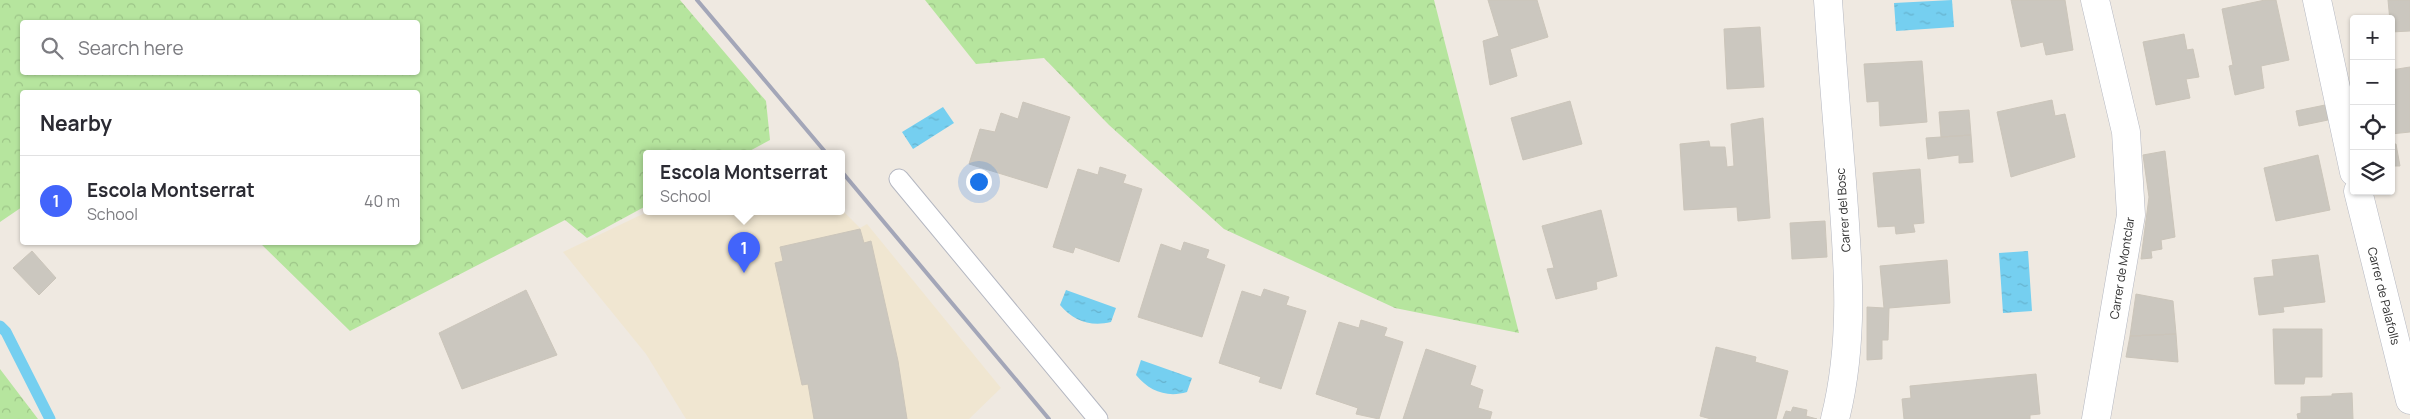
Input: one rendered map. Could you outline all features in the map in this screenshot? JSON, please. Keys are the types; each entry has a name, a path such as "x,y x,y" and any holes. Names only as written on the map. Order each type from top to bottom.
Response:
{"street":[{"name":"Carrer del Bosc","path":"1828,0 1850,320 1847,358 1836,419"},
{"name":"Carrer de Montclar","path":"2095,0 2126,132 2131,215 2096,419"},
{"path":"2317,0 2350,153"},
{"name":"Carrer de Palafolls","path":"2359,195 2410,400"}],"lane":[{"path":"899,179 1098,419"}],"shaded area":[{"path":"845,213 860,228 867,224 1001,388 969,419 686,419 646,354 563,252 643,214 845,215"}],"green space":[{"path":"0,0 680,0 766,101 770,140 751,150 643,150 643,208 587,238 565,220 350,331 262,245 420,245 420,90 20,90 20,208 0,222"},
{"path":"925,0 1434,0 1519,333 1395,308 1224,229 1109,125 1044,58 976,64"},
{"path":"0,369 38,419 0,419"}],"water":[{"path":"1952,0 1954,27 1896,31 1894,3"},
{"path":"943,107 954,123 913,149 902,132"},
{"path":"2028,251 2032,311 2003,313 1999,253"},
{"path":"1066,290 1116,308 1111,322 1090,323 1077,319 1065,311 1060,305"},
{"path":"1141,360 1192,378 1187,392 1172,394 1159,392 1141,381 1136,375"}],"building":[{"path":"1488,0 1537,0 1548,37 1510,49 1517,76 1490,85 1483,41 1499,36"},
{"path":"2011,0 2065,0 2073,50 2046,55 2043,42 2021,47"},
{"path":"2265,0 2276,0 2289,60 2261,66 2264,88 2235,95 2229,66 2233,65 2222,9"},
{"path":"2388,0 2410,0 2410,31 2395,32 2395,15 2389,15"},
{"path":"1760,27 1764,87 1727,89 1724,29"},
{"path":"2184,34 2187,50 2193,49 2199,77 2186,79 2190,98 2156,105 2143,42"},
{"path":"1922,61 1927,122 1880,126 1879,101 1867,102 1864,64"},
{"path":"2410,67 2410,132 2395,134 2395,69"},
{"path":"2052,100 2055,116 2065,114 2075,157 2011,177 1997,112"},
{"path":"1570,101 1582,144 1523,160 1511,118"},
{"path":"1023,102 1070,117 1047,188 969,164 980,129 995,132 1001,113 1018,119"},
{"path":"2325,105 2328,120 2299,126 2296,111"},
{"path":"1969,110 1971,135 1941,137 1939,112"},
{"path":"1763,118 1770,218 1738,221 1737,207 1684,210 1680,144 1709,141 1710,147 1725,147 1727,167 1734,166 1731,124"},
{"path":"1971,135 1973,162 1959,163 1959,155 1928,159 1926,138"},
{"path":"2395,144 2396,144 2400,166 2395,166"},
{"path":"2165,151 2175,237 2161,240 2162,249 2151,251 2152,258 2141,259 2149,197 2143,155"},
{"path":"2318,155 2330,210 2276,221 2264,168"},
{"path":"1100,167 1126,175 1123,183 1142,189 1119,262 1075,247 1073,253 1053,247 1078,169 1098,175"},
{"path":"1920,169 1924,223 1913,224 1915,232 1896,234 1895,226 1878,227 1873,173"},
{"path":"1601,210 1617,276 1596,282 1597,289 1556,299 1547,269 1554,268 1542,226"},
{"path":"1825,221 1827,257 1792,259 1790,223"},
{"path":"860,229 864,243 871,241 898,361 907,419 814,419 808,384 802,385 775,263 783,261 780,247"},
{"path":"1184,242 1209,250 1206,258 1225,265 1202,337 1138,317 1161,244 1181,251"},
{"path":"32,251 56,278 39,295 13,268"},
{"path":"2318,255 2325,302 2283,307 2284,312 2259,315 2254,278 2274,276 2272,260"},
{"path":"1947,260 1950,303 1889,308 1888,340 1882,340 1882,359 1867,360 1867,307 1884,308 1880,266"},
{"path":"1264,289 1289,297 1286,305 1306,311 1281,389 1259,382 1261,377 1219,363 1242,291 1261,297"},
{"path":"526,290 557,355 462,389 439,333"},
{"path":"2136,294 2173,301 2176,334 2130,336"},
{"path":"1361,320 1387,328 1384,336 1403,342 1379,419 1356,414 1358,408 1316,394 1339,322 1359,328"},
{"path":"2273,329 2322,329 2322,377 2305,377 2304,384 2275,384"},
{"path":"2176,334 2178,362 2126,357 2130,336"},
{"path":"1716,347 1756,357 1755,362 1788,371 1776,419 1711,419 1700,416"},
{"path":"1426,349 1476,366 1470,385 1483,390 1478,408 1492,412 1490,419 1403,419"},
{"path":"2036,374 2040,414 2030,415 2030,419 1904,419 1902,399 1911,398 1910,386"},
{"path":"2352,393 2353,419 2298,419 2297,414 2301,413 2301,397"},
{"path":"1793,407 1807,410 1806,416 1817,419 1783,419 1786,411 1791,412"}],"waterway":[{"path":"0,326 6,332 50,419"}],"railway":[{"path":"697,0 824,150"},
{"path":"845,176 1049,419"}],"place":[{"name":"Escola Montserrat","path":"744,273"}]}
